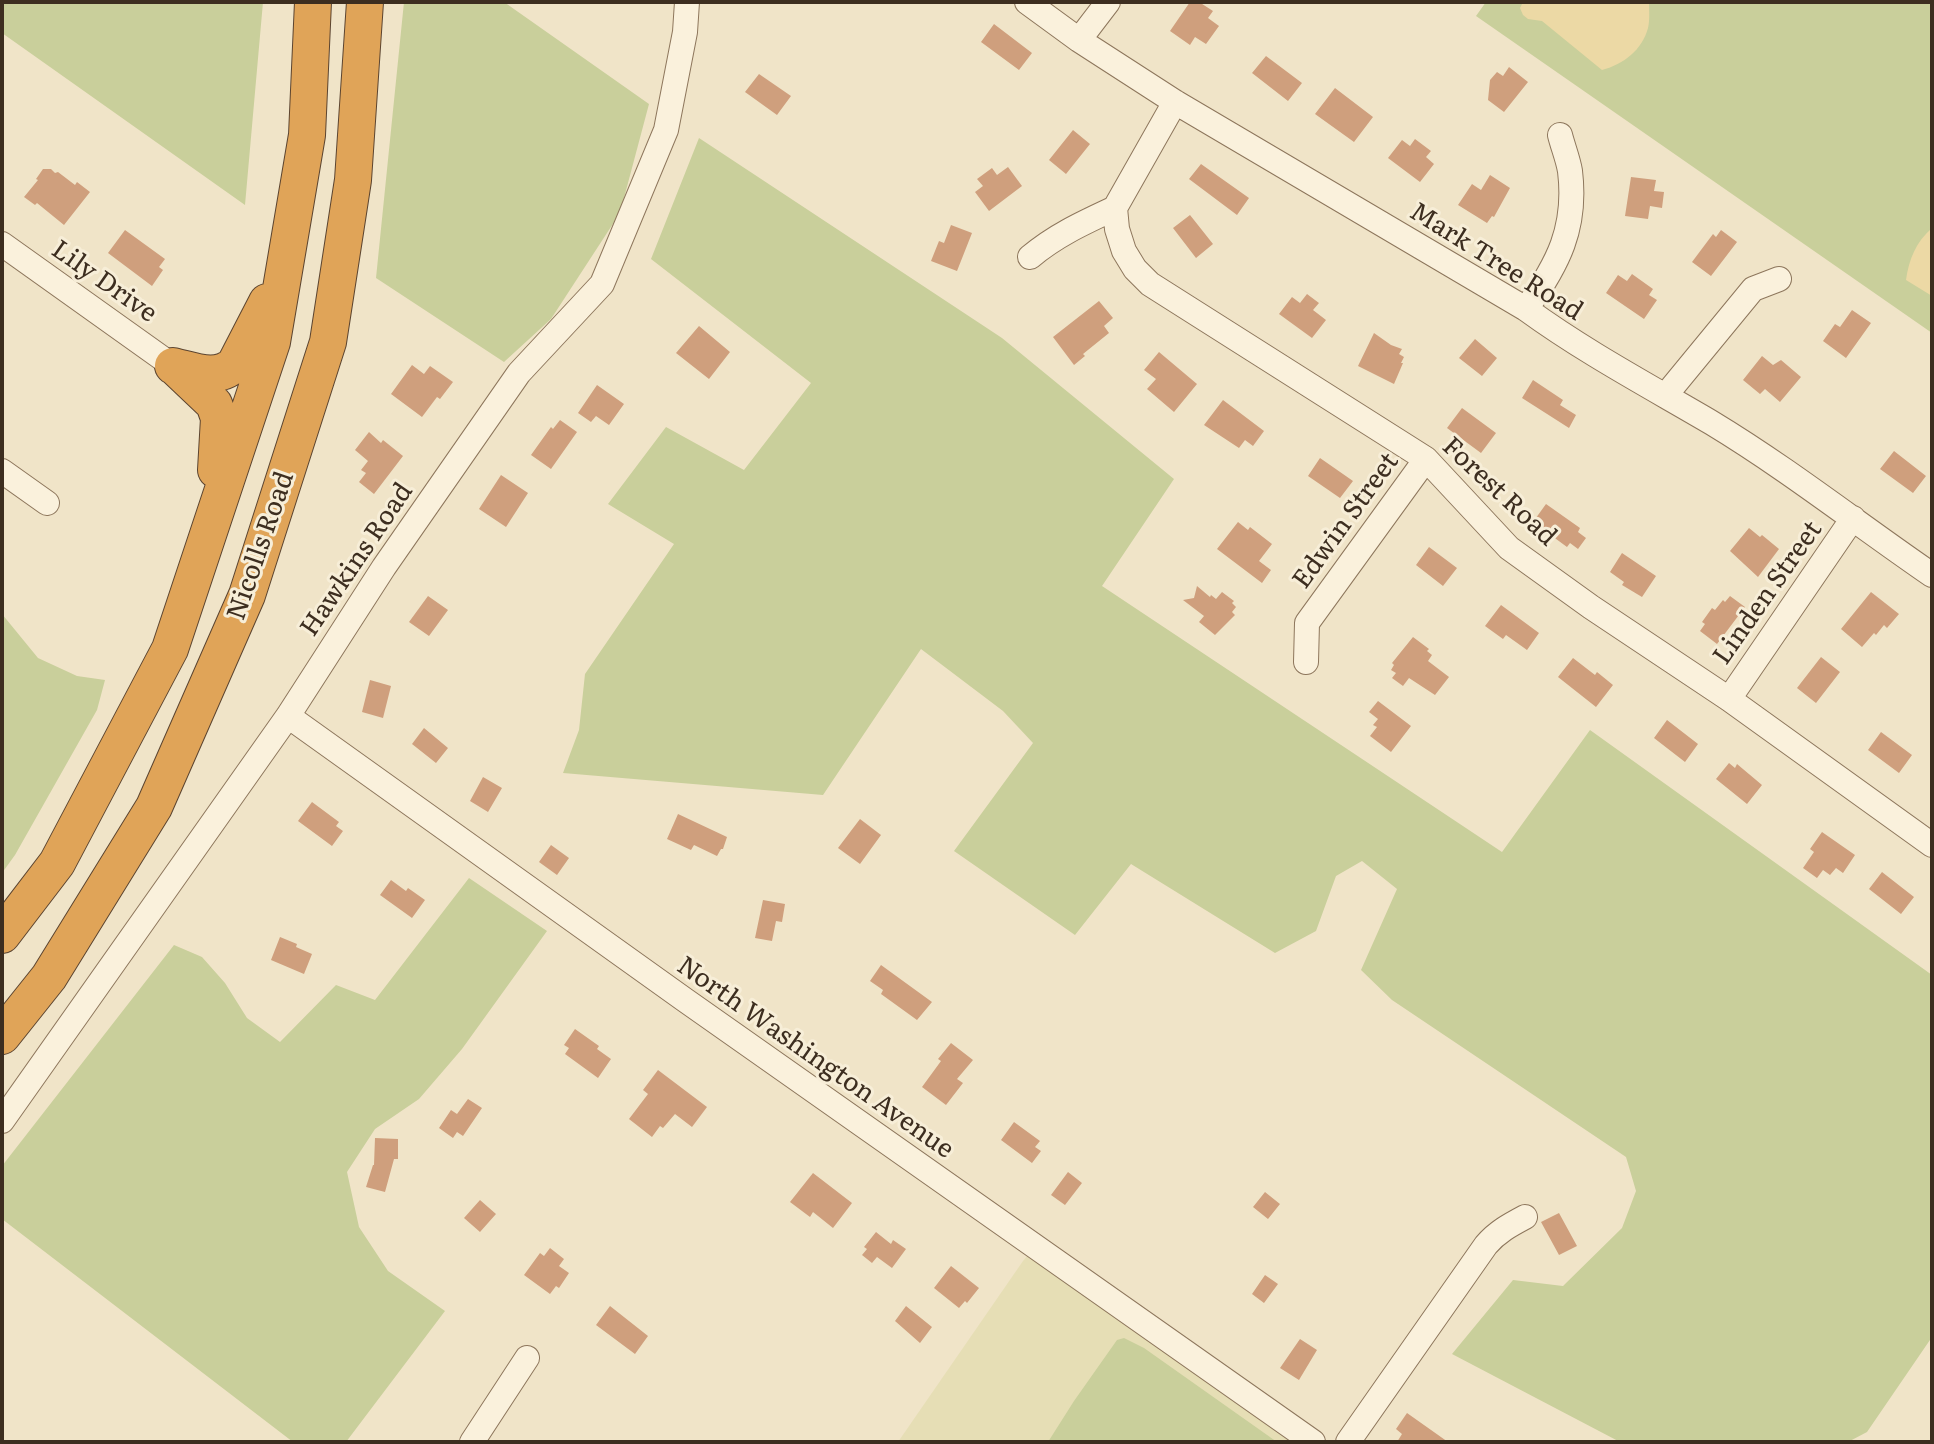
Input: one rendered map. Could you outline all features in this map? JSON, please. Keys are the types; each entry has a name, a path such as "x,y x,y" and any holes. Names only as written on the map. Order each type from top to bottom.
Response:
{"highway":[{"name":"Nicolls Road","path":"2,935 57,863 170,649 272,342 307,135 313,2"},
{"name":"Nicolls Road","path":"2,1036 49,977 154,807 247,595 328,342 353,180 365,2"},
{"path":"173,366 207,374 228,371 235,364 285,265"},
{"path":"173,366 214,404 219,418 214,516"}],"street":[{"name":"Hawkins Road","path":"2,1121 288,716 384,567 519,373 602,284 666,130 685,32 687,2"},
{"name":"Mark Tree Road","path":"1027,2 1175,102 1526,309 1557,332 1714,425 1932,575"},
{"path":"1079,40 1108,2"},
{"path":"1030,257 1065,231 1115,208 1175,102"},
{"path":"1526,309 1546,281 1569,226 1570,169 1560,135"},
{"name":"Forest Road","path":"1115,208 1124,251 1135,269 1150,284 1426,459 1509,548 1729,699 1932,845"},
{"name":"Lily Drive","path":"2,244 173,366"},
{"path":"1665,396 1753,289 1779,279"},
{"name":"Edwin Street","path":"1306,662 1307,623 1426,459"},
{"path":"2,471 47,503"},
{"name":"Linden Street","path":"1729,699 1853,518"},
{"name":"North Washington Avenue","path":"288,716 1313,1442"},
{"path":"1355,1440 1486,1245 1493,1237 1525,1217"},
{"path":"472,1442 527,1358"}],"shaded area":[{"path":"1033,1249 1313,1442 898,1442"}],"green space":[{"path":"2,2 263,2 245,205 2,33"},
{"path":"404,2 504,2 649,104 620,213 551,319 504,362 376,278"},
{"path":"1486,2 1932,2 1932,333 1476,16"},
{"path":"699,138 1002,338 1174,479 1102,586 1502,852 1590,730 1932,975 1932,1337 1867,1432 1848,1442 1620,1442 1452,1354 1513,1280 1563,1286 1622,1228 1636,1191 1626,1157 1392,1000 1361,970 1397,889 1362,861 1336,876 1316,931 1275,953 1131,864 1075,935 954,851 1033,743 1003,711 921,649 823,795 563,773 579,730 585,674 674,544 608,504 666,427 744,470 811,383 651,259"},
{"path":"2,614 38,658 77,676 105,680 97,710 2,873"},
{"path":"469,878 547,931 462,1049 419,1099 375,1129 347,1172 359,1227 388,1271 445,1311 346,1442 293,1442 2,1219 2,1166 174,945 202,957 225,983 247,1018 280,1042 336,985 375,1000"},
{"path":"1124,1338 1144,1348 1277,1442 1048,1442 1117,1340"}],"sand":[{"path":"1523,2 1649,2 1649,25 1641,43 1631,55 1602,70 1542,21 1523,15 1520,8"},
{"path":"1932,228 1932,296 1906,280 1914,251"}],"building":[{"path":"1190,2 1199,2 1213,11 1208,18 1219,26 1206,44 1195,37 1190,45 1170,31"},
{"path":"994,24 1032,53 1019,70 981,42"},
{"path":"1266,56 1302,83 1288,101 1252,73"},
{"path":"1509,67 1528,82 1504,112 1488,100 1490,80 1497,72 1503,76"},
{"path":"759,74 791,96 777,115 745,92"},
{"path":"1335,88 1373,117 1354,142 1315,114"},
{"path":"1073,130 1090,144 1066,174 1049,160"},
{"path":"1415,139 1431,151 1426,157 1434,164 1420,182 1388,158 1402,140 1410,146"},
{"path":"1201,164 1249,198 1237,215 1189,179"},
{"path":"1008,167 1022,186 989,211 975,192 983,186 977,179 992,168 997,175"},
{"path":"43,169 58,172 90,192 64,225 37,203 35,205 24,197"},
{"path":"1490,175 1510,188 1494,217 1487,223 1458,205 1472,184 1481,190"},
{"path":"1631,177 1656,180 1654,191 1664,192 1662,208 1650,206 1648,219 1625,216"},
{"path":"1190,215 1213,244 1196,258 1173,228"},
{"path":"951,225 972,233 957,271 931,261 939,241 944,243"},
{"path":"125,230 165,259 159,267 163,270 152,286 108,253"},
{"path":"1721,230 1737,242 1711,276 1692,262 1713,234 1716,237"},
{"path":"1632,274 1653,289 1649,295 1657,300 1644,319 1606,293 1618,275 1627,281"},
{"path":"1307,294 1319,303 1313,310 1326,320 1312,338 1279,314 1292,297 1300,303"},
{"path":"1099,301 1113,318 1104,326 1109,333 1074,365 1053,337"},
{"path":"1852,310 1871,323 1846,358 1823,341 1835,324 1840,327"},
{"path":"699,326 730,352 709,379 676,353"},
{"path":"1374,333 1402,349 1399,354 1404,357 1403,363 1394,384 1358,366"},
{"path":"1475,339 1497,358 1482,376 1459,358"},
{"path":"1159,352 1197,384 1174,412 1147,389 1156,379 1144,370"},
{"path":"1762,356 1773,365 1781,360 1801,377 1780,402 1765,389 1760,394 1743,380"},
{"path":"412,365 424,374 430,366 453,382 422,417 391,394"},
{"path":"1533,380 1563,400 1560,405 1576,415 1569,428 1522,398"},
{"path":"597,385 624,404 609,425 596,416 591,422 578,413"},
{"path":"1223,400 1264,431 1253,446 1245,440 1239,448 1204,425"},
{"path":"1462,408 1496,433 1481,453 1447,428"},
{"path":"560,420 577,432 551,469 531,455 551,427 553,429"},
{"path":"369,432 403,456 374,494 359,482 366,473 361,470 368,461 355,450"},
{"path":"1894,451 1926,476 1913,493 1880,469"},
{"path":"1320,458 1353,481 1340,498 1308,476"},
{"path":"501,475 528,493 506,527 479,509"},
{"path":"1546,504 1580,528 1578,532 1586,538 1578,549 1570,543 1567,547 1533,522"},
{"path":"1238,522 1272,544 1259,561 1271,570 1262,583 1217,549"},
{"path":"1749,528 1779,549 1758,577 1730,551"},
{"path":"1429,547 1457,568 1443,586 1416,565"},
{"path":"1622,553 1656,576 1642,597 1622,585 1624,582 1610,572"},
{"path":"1197,586 1210,597 1216,599 1222,592 1234,601 1232,603 1236,607 1232,612 1235,615 1215,635 1199,622 1204,616 1183,600 1194,598"},
{"path":"1871,592 1899,614 1887,628 1884,625 1876,635 1874,633 1862,647 1841,629"},
{"path":"428,596 448,610 429,636 409,622"},
{"path":"1730,596 1745,607 1717,644 1700,631 1705,624 1702,622 1712,608 1715,610"},
{"path":"1501,605 1539,633 1527,650 1506,635 1503,639 1485,626"},
{"path":"1413,637 1429,649 1427,651 1432,655 1428,661 1449,677 1435,695 1409,678 1403,686 1392,678 1396,673 1391,670 1392,663"},
{"path":"1821,657 1840,672 1816,703 1797,688"},
{"path":"1573,658 1613,685 1596,707 1558,677"},
{"path":"370,680 391,686 383,718 362,712"},
{"path":"1378,701 1411,726 1391,752 1370,736 1377,727 1373,725 1378,719 1369,712"},
{"path":"1667,720 1698,744 1685,762 1654,738"},
{"path":"424,728 448,748 436,763 412,744"},
{"path":"1881,732 1912,755 1899,773 1868,750"},
{"path":"1729,763 1735,768 1737,764 1762,785 1747,804 1716,779"},
{"path":"483,777 502,788 488,812 470,801"},
{"path":"312,802 339,822 336,826 343,831 332,846 298,821"},
{"path":"678,814 727,837 717,856 694,845 691,850 667,839"},
{"path":"860,819 881,835 860,864 838,848"},
{"path":"1822,832 1855,855 1843,873 1836,868 1830,875 1823,870 1817,878 1803,868 1814,852 1810,849"},
{"path":"551,845 569,858 557,875 539,862"},
{"path":"1882,872 1914,897 1901,914 1869,889"},
{"path":"391,880 425,900 412,918 380,895"},
{"path":"763,900 785,904 782,922 776,921 772,941 755,938"},
{"path":"280,937 312,954 304,974 271,960"},
{"path":"881,965 932,1002 917,1020 881,994 883,990 870,981"},
{"path":"575,1029 611,1059 598,1078 565,1054 569,1048 564,1045"},
{"path":"951,1043 973,1060 957,1079 963,1083 946,1105 922,1087"},
{"path":"658,1070 707,1107 692,1127 675,1114 652,1137 629,1119 648,1094 643,1090"},
{"path":"468,1099 482,1108 463,1136 457,1132 453,1138 439,1128 451,1110 457,1114"},
{"path":"1014,1122 1040,1141 1035,1147 1041,1151 1032,1163 1001,1140"},
{"path":"375,1138 398,1139 398,1159 394,1159 385,1192 366,1187 374,1165"},
{"path":"1068,1172 1082,1183 1065,1205 1051,1195"},
{"path":"813,1173 852,1203 833,1228 813,1212 810,1217 790,1202"},
{"path":"1265,1192 1280,1204 1268,1219 1253,1207"},
{"path":"480,1200 496,1214 480,1232 464,1218"},
{"path":"1559,1213 1577,1246 1559,1255 1541,1222"},
{"path":"876,1232 891,1244 893,1240 906,1249 892,1268 877,1257 872,1263 862,1255 867,1249 864,1247"},
{"path":"550,1248 564,1259 559,1266 569,1273 559,1288 556,1286 550,1294 524,1275 540,1253 544,1256"},
{"path":"951,1266 979,1288 959,1308 934,1288"},
{"path":"1265,1275 1278,1284 1264,1303 1252,1294"},
{"path":"610,1306 648,1336 635,1354 596,1325"},
{"path":"906,1306 932,1327 920,1343 895,1321"},
{"path":"1300,1339 1317,1350 1299,1380 1280,1368"},
{"path":"1407,1413 1448,1442 1397,1442 1402,1434 1396,1429"}]}
